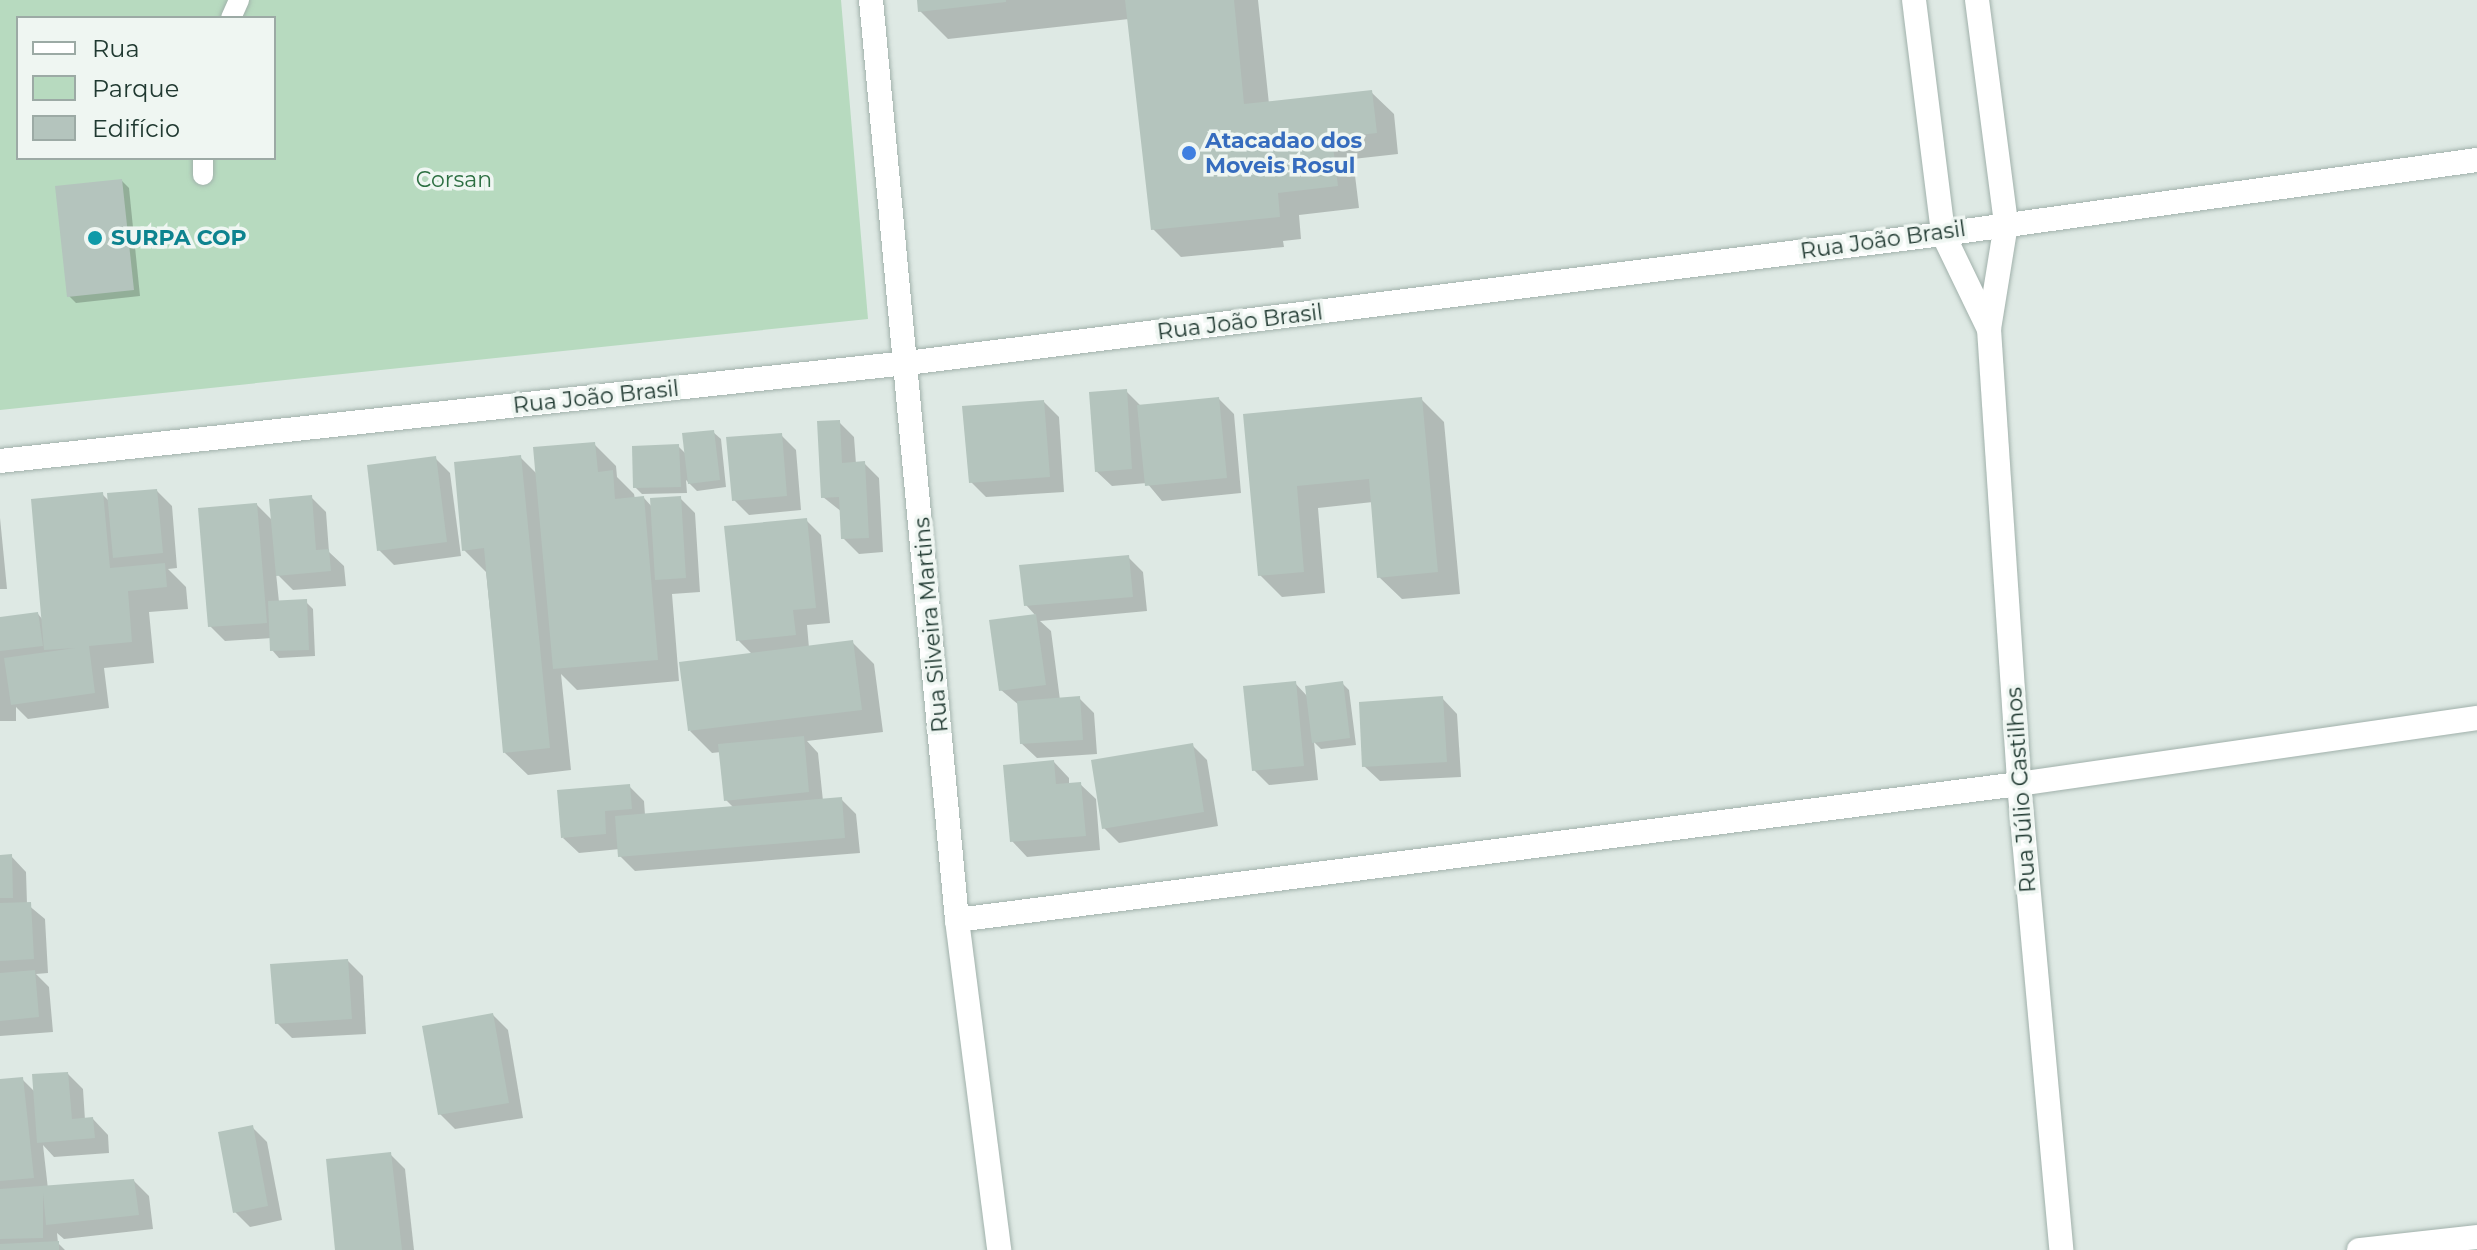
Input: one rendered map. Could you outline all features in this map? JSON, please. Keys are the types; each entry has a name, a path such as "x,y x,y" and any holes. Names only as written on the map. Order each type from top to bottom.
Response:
{"street":[{"name":"Rua Silveira Martins","path":"871,0 957,920 999,1250"},
{"name":"Rua Júlio Castilhos","path":"1914,0 1943,234 1989,329"},
{"name":"Rua Júlio Castilhos","path":"1977,0 2006,224 1989,329 2019,784 2061,1250"},
{"name":"Rua João Brasil","path":"0,461 907,363 1943,234 2477,160"},
{"path":"957,920 2019,784 2477,718"},
{"path":"2359,1250 2418,1247 2477,1237"}],"green space":[{"name":"Corsan","path":"0,0 841,0 868,319 0,410"}],"building":[{"path":"917,0 1006,0 1006,2 918,12"},
{"path":"1125,0 1234,0 1244,104 1372,90 1377,133 1332,138 1338,186 1278,193 1280,217 1151,230"},
{"name":"SURPA COP","path":"122,179 134,290 67,297 55,186"},
{"path":"1127,389 1132,469 1095,472 1089,392"},
{"path":"1219,397 1227,478 1145,486 1137,405"},
{"path":"1422,397 1438,572 1377,578 1369,479 1297,486 1304,572 1258,576 1243,414"},
{"path":"1044,400 1050,477 969,483 962,406"},
{"path":"840,420 842,463 865,461 869,538 841,539 839,497 821,498 817,421"},
{"path":"714,430 720,480 688,484 682,433"},
{"path":"782,433 787,496 732,501 726,437"},
{"path":"595,442 598,472 613,470 615,499 644,496 658,660 553,669 533,447"},
{"path":"679,444 681,487 633,488 632,446"},
{"path":"521,455 550,748 503,753 484,548 462,551 454,462"},
{"path":"436,456 447,542 377,551 367,465"},
{"path":"157,489 163,553 113,558 107,493"},
{"path":"103,492 110,568 165,563 167,587 128,591 132,642 89,646 95,693 11,705 4,658 75,648 44,650 31,499"},
{"path":"312,495 316,550 329,549 331,571 276,576 269,499"},
{"path":"681,496 686,578 655,580 650,498"},
{"path":"257,503 267,623 208,627 198,508"},
{"path":"807,518 816,608 793,610 796,635 736,641 724,526"},
{"path":"1129,555 1133,597 1024,606 1019,565"},
{"path":"307,599 309,650 270,651 268,601"},
{"path":"38,612 43,646 0,651 0,617"},
{"path":"1036,614 1046,685 999,691 989,620"},
{"path":"853,640 862,710 688,731 679,662"},
{"path":"1296,681 1304,766 1252,771 1243,686"},
{"path":"1343,681 1350,738 1312,743 1305,686"},
{"path":"1080,696 1083,740 1020,744 1017,701"},
{"path":"1443,696 1447,762 1362,767 1359,702"},
{"path":"804,736 809,792 724,801 718,744"},
{"path":"1193,743 1204,812 1102,829 1091,760"},
{"path":"1054,760 1056,784 1081,782 1086,836 1010,842 1003,765"},
{"path":"630,784 632,809 605,811 606,834 561,838 557,790"},
{"path":"842,797 845,838 618,857 615,816"},
{"path":"12,854 13,898 0,898 0,855"},
{"path":"31,902 34,959 0,961 0,903"},
{"path":"348,959 352,1019 275,1024 270,964"},
{"path":"35,970 39,1017 0,1021 0,973"},
{"path":"493,1013 509,1103 438,1115 422,1026"},
{"path":"68,1072 72,1119 93,1117 95,1138 37,1143 32,1074"},
{"path":"23,1077 34,1178 0,1181 0,1079"},
{"path":"253,1125 268,1206 233,1213 218,1132"},
{"path":"391,1152 402,1250 335,1250 326,1159"},
{"path":"134,1179 139,1215 46,1225 43,1193 43,1238 0,1239 0,1189"},
{"path":"59,1241 59,1250 0,1250 0,1244"}],"place":[{"name":"Atacadao dos Moveis Rosul","path":"1189,153"},
{"name":"SURPA COP","path":"95,238"}]}
